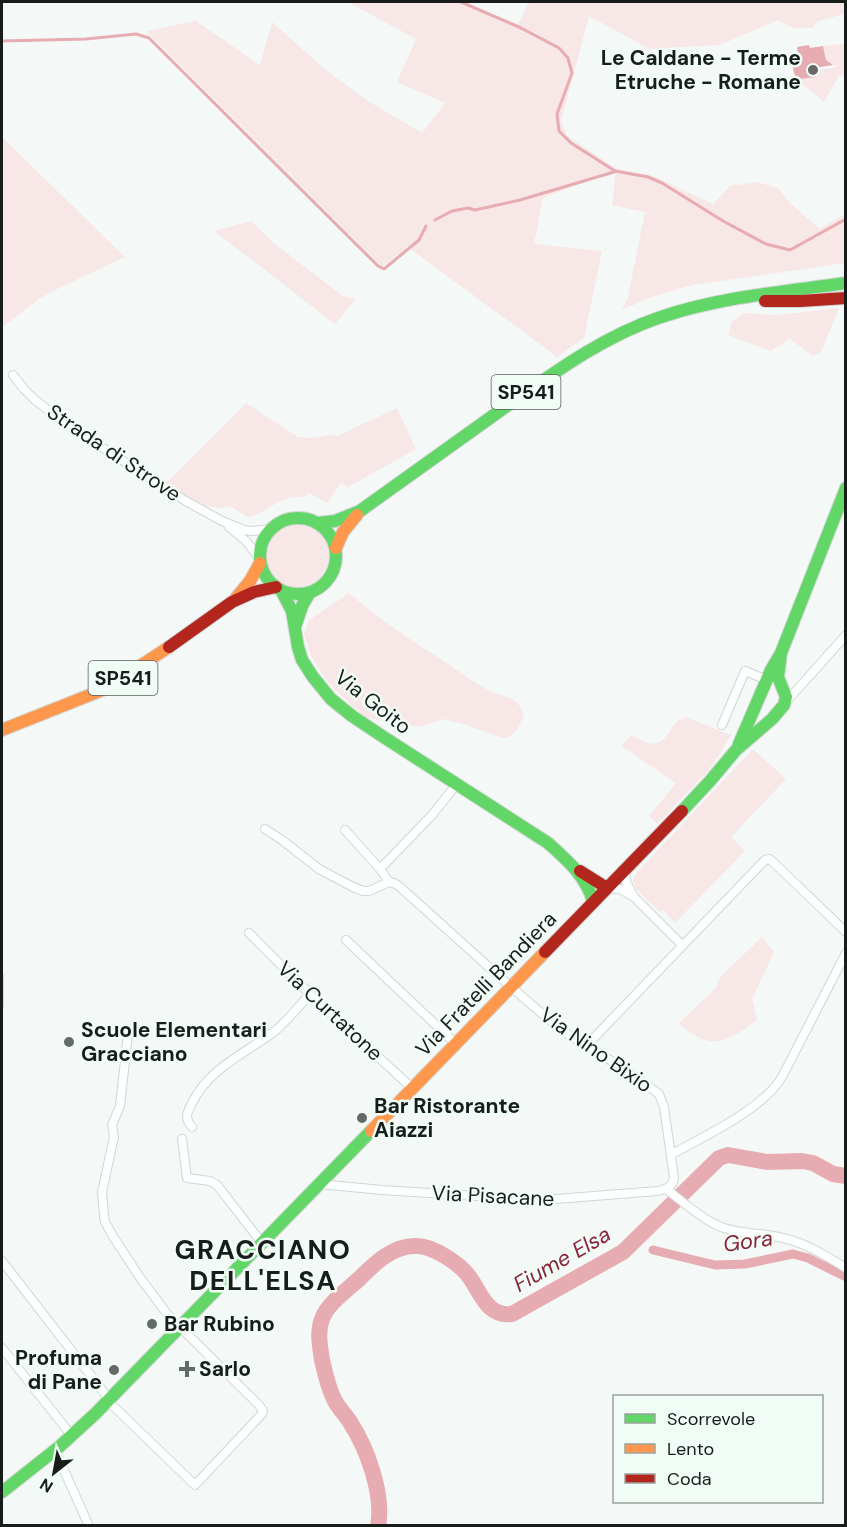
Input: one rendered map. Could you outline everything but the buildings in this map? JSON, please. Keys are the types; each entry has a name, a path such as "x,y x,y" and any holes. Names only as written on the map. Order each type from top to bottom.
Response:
{"main road":[{"name":"SP541","path":"232,602 250,581 260,561 264,537 280,521 292,517 332,522 360,511 547,378 617,335 658,318 724,299 824,287 846,287"},
{"name":"SP541","path":"709,304 765,301 846,287"},
{"path":"765,301 846,298"},
{"name":"Via Fratelli Bandiera","path":"736,750 781,653 846,488"},
{"name":"SP541","path":"2,730 80,700 113,684 232,602 254,592 279,588 292,593 310,592 320,587 334,570 336,548 343,532 360,511"},
{"path":"318,522 326,529 336,548"},
{"path":"260,561 263,572 279,588"},
{"name":"Via Goito","path":"279,588 292,611 298,646 304,664 331,699 361,722 544,841 571,866 589,887 593,902"},
{"path":"295,628 300,611 310,592"},
{"name":"Via Fratelli Bandiera","path":"2,1492 72,1436 108,1400 625,870 710,781 736,750 770,721 784,696 778,676 781,653"},
{"path":"766,683 773,685 784,696"},
{"path":"754,711 759,717 770,721"},
{"name":"Via Goito","path":"571,866 607,888"}],"street":[{"name":"Strada di Strove","path":"13,375 35,400 72,428 150,479 222,521 244,530 270,529"},
{"name":"Strada di Strove","path":"222,521 246,541 260,561"},
{"path":"784,696 846,634"},
{"path":"722,725 746,670 766,683"},
{"path":"380,869 432,815 456,784"},
{"path":"265,829 319,869 353,887 369,891 389,882 345,830"},
{"path":"587,1045 768,859 846,932"},
{"path":"625,870 626,882 634,897 682,945"},
{"name":"Via Nino Bixio","path":"389,882 400,887 559,1028 654,1089 660,1096 664,1107 672,1154 674,1180 672,1185 666,1189"},
{"path":"607,888 620,890 634,897"},
{"name":"Via Curtatone","path":"249,933 310,994 412,1088"},
{"path":"346,940 456,1044"},
{"path":"672,1154 752,1108 775,1088 846,953"},
{"path":"192,1128 187,1122 187,1115 193,1100 204,1085 224,1065 276,1029 310,994"},
{"path":"2,1262 108,1400 195,1485 261,1415 263,1411 259,1405 178,1329 139,1276 107,1226 102,1192 114,1137 112,1125 120,1106 128,1034"},
{"path":"182,1139 187,1178 210,1181 217,1185 262,1243"},
{"name":"Via Pisacane","path":"319,1184 543,1200 647,1193 666,1189"},
{"path":"666,1189 723,1227 795,1241 846,1268"},
{"path":"2,1348 72,1436"},
{"path":"55,1450 89,1526"}],"shaded area":[{"path":"348,2 461,2 518,24 529,2 845,2 845,14 818,21 813,28 793,28 778,20 720,45 649,49 589,16 561,121 567,136 617,169 651,175 713,204 730,186 757,182 778,188 790,203 820,229 845,214 845,263 693,285 652,297 622,310 628,297 645,212 612,205 616,170 543,198 534,244 602,251 584,338 557,357 408,247 382,267 146,31 196,21 260,65 272,22 327,71 368,101 422,133 445,103 397,82 416,39"},
{"path":"845,44 845,74 838,77 824,102 798,81 816,77 815,71 836,67 826,60 823,46"},
{"path":"809,45 810,48 823,46 826,60 833,65 814,68 816,77 800,79 795,76 792,65 798,56 797,47"},
{"path":"2,137 125,257 39,299 2,327"},
{"path":"251,221 275,244 343,296 356,299 335,324 214,231"},
{"path":"839,308 821,352 813,356 790,339 771,351 728,335 732,321 744,313 776,315"},
{"path":"246,403 298,437 311,438 337,436 397,408 416,449 348,487 341,483 327,503 309,493 305,497 287,498 263,512 248,517 230,506 219,508 204,506 166,483"},
{"path":"297,523 309,525 320,532 327,543 329,555 327,567 320,578 309,585 297,587 285,585 274,578 267,567 265,555 267,543 274,532 285,525"},
{"path":"349,593 394,628 470,679 494,693 514,700 524,715 511,736 503,738 443,719 420,727 366,718 351,705 329,684 311,656 304,634 309,620"},
{"path":"686,717 731,735 707,772 657,824 649,816 676,783 621,746 632,735 647,742 661,742 675,723"},
{"path":"753,749 786,779 731,837 745,851 675,923 663,910 660,912 640,893 634,885 633,877"},
{"path":"762,937 774,952 752,999 757,1020 736,1035 718,1041 700,1038 678,1024 716,988 720,977"}],"waterway":[{"path":"461,2 521,28 559,48 568,58 572,73 557,114 559,131 571,143 615,171 648,177 662,183 723,221 766,244 790,250 846,219"},
{"path":"2,41 86,39 136,34 149,38 378,266 384,269 419,240 426,226"},
{"path":"435,220 452,211 468,208 475,210 520,200 614,172"},
{"path":"2,975 2,1007"},
{"name":"Fiume Elsa","path":"378,1526 379,1500 373,1472 356,1433 330,1390 322,1360 319,1334 320,1324 329,1308 378,1261 408,1246 431,1249 460,1267 491,1308 496,1312 512,1314 623,1252 719,1158 728,1155 767,1162 802,1161 813,1163 833,1174 846,1176"},
{"name":"Gora","path":"653,1250 715,1265 745,1264 793,1254 808,1258 846,1277"}],"traffic: fast":[{"path":"318,523 335,521 360,511 557,371 637,326 681,311 727,300 846,283"},
{"path":"739,744 771,670 781,653 846,488"},
{"path":"298,518 313,521 325,529 333,541 336,556 333,571 325,583 313,591 298,594 283,591 271,583 263,571 260,556 263,541 271,529 283,521 298,518"},
{"path":"281,590 292,611 302,660 331,699 382,736 548,843 581,877 593,902"},
{"path":"296,624 310,592"},
{"path":"682,811 736,750 772,719 784,705 786,697 778,677 781,653"},
{"path":"2,1492 59,1447 95,1414 371,1131"}],"traffic: slow":[{"path":"336,548 343,532 357,515"},
{"path":"236,598 250,581 260,563"},
{"path":"2,730 105,689 169,647"},
{"path":"371,1131 545,952"}],"traffic: jam":[{"path":"765,301 846,298"},
{"path":"169,647 232,602 254,592 276,587"},
{"path":"545,952 682,811"},
{"path":"580,871 607,888"}],"place":[{"name":"Le Caldane - Terme Etruche - Romane","path":"813,70"},
{"name":"Scuole Elementari Gracciano","path":"69,1042"},
{"name":"Bar Ristorante Aiazzi","path":"362,1118"},
{"name":"Bar Rubino","path":"152,1324"},
{"name":"Sarlo","path":"187,1369"},
{"name":"Profuma di Pane","path":"114,1370"}],"district":[{"name":"GRACCIANO DELL'ELSA","path":"263,1264"}]}
